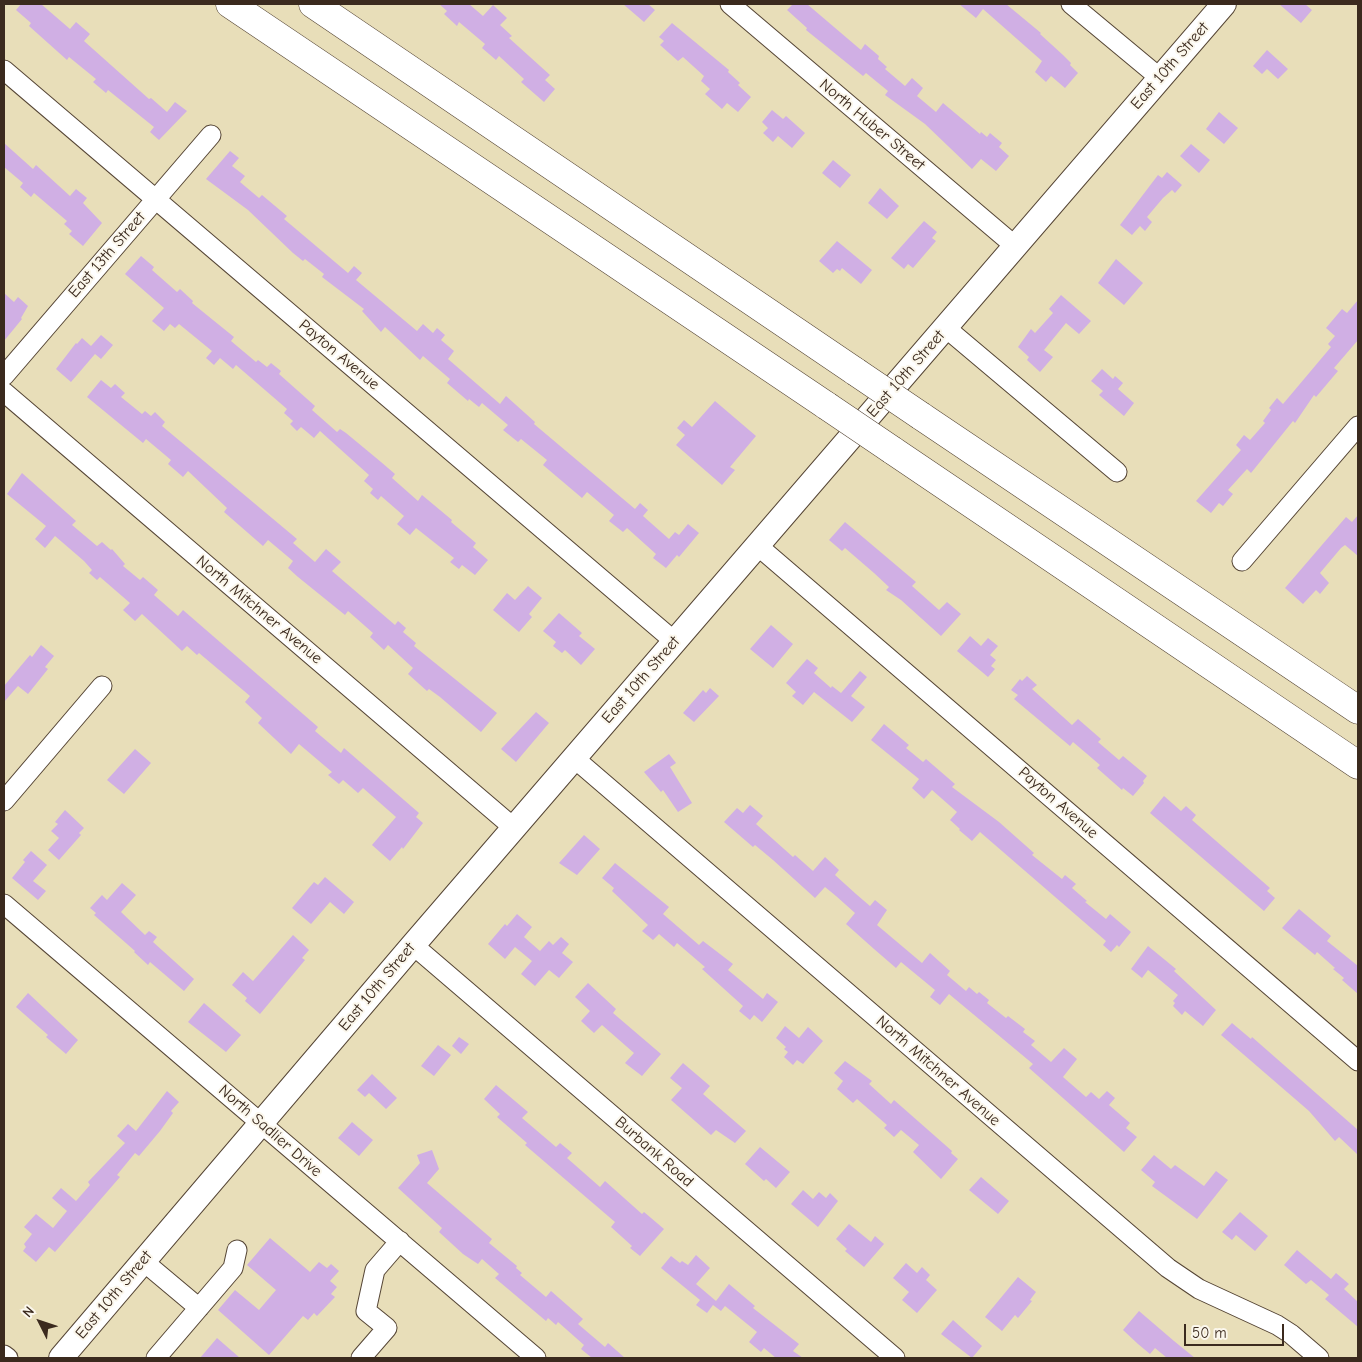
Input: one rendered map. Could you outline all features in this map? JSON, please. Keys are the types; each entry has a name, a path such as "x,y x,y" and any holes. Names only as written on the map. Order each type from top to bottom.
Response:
{"highway":[{"path":"230,4 1358,765"},
{"path":"313,4 1358,710"}],"main road":[{"name":"East 10th Street","path":"60,1358 412,945 1224,4"}],"street":[{"name":"North Huber Street","path":"730,4 1015,246"},
{"path":"1071,4 1160,78"},
{"name":"Payton Avenue","path":"4,70 674,641"},
{"name":"East 13th Street","path":"4,376 211,135"},
{"path":"946,328 1118,472"},
{"name":"North Mitchner Avenue","path":"4,392 514,828"},
{"path":"1242,561 1358,426"},
{"name":"Payton Avenue","path":"758,546 1358,1061"},
{"path":"4,801 102,686"},
{"name":"North Mitchner Avenue","path":"574,758 1168,1268 1199,1289 1277,1325 1320,1358"},
{"name":"North Sadlier Drive","path":"4,904 536,1358"},
{"name":"Burbank Road","path":"412,945 895,1358"},
{"path":"361,1358 387,1328 366,1310 375,1270 400,1241"},
{"path":"156,1358 233,1268 237,1250"},
{"path":"143,1262 199,1308"},
{"path":"4,1355 8,1358"}],"building":[{"path":"21,4 41,4 70,29 76,22 90,34 84,41 149,99 151,98 167,112 175,102 187,111 159,140 150,132 154,127 108,90 106,93 93,82 96,79 69,57 67,60 29,26 31,23 16,10"},
{"path":"439,4 469,4 483,16 493,5 507,18 500,25 512,36 509,38 550,75 545,80 555,89 544,102 521,82 524,79 499,56 496,60 482,48 485,44 459,22 457,26 444,14 447,11"},
{"path":"623,4 648,4 655,10 644,22"},
{"path":"793,4 807,4 861,50 865,44 879,56 878,59 887,67 885,69 905,86 912,78 923,88 917,96 936,112 943,103 980,134 981,132 987,137 990,133 1002,143 999,147 1009,156 996,171 981,159 972,169 925,124 885,95 888,91 866,73 863,76 806,30 807,28 787,10"},
{"path":"959,4 1006,4 1041,33 1071,63 1070,65 1078,73 1065,88 1051,76 1046,82 1035,72 1042,61 983,9 976,18"},
{"path":"1279,4 1305,4 1312,10 1301,23"},
{"path":"672,23 729,70 728,72 740,83 738,85 751,97 738,112 727,103 722,109 705,94 710,89 701,81 704,76 683,57 678,61 660,45 664,41 659,37"},
{"path":"1267,50 1288,69 1278,79 1267,69 1262,74 1253,66"},
{"path":"772,110 783,119 786,116 805,133 792,148 778,136 773,142 763,133 768,128 762,122"},
{"path":"1219,112 1238,128 1224,144 1206,129"},
{"path":"4,143 33,169 36,165 70,196 76,189 87,198 83,203 102,223 83,246 69,234 72,231 64,224 67,221 34,193 31,197 20,187 23,183 4,167"},
{"path":"1191,144 1210,160 1199,173 1180,156"},
{"path":"230,151 239,158 232,166 245,176 240,182 259,198 262,195 287,216 284,219 348,273 354,266 362,273 356,280 417,331 423,324 433,333 437,328 445,335 441,340 454,351 448,359 500,404 506,396 535,422 534,424 635,509 640,503 648,510 643,516 669,539 675,532 679,535 688,524 699,533 679,557 677,555 666,568 653,558 656,554 627,528 623,532 609,521 614,515 587,492 582,498 543,465 547,460 521,439 518,442 503,430 508,425 482,403 479,407 469,399 468,401 447,383 450,379 423,356 420,360 385,327 381,332 362,311 364,309 322,277 324,274 305,259 303,261 293,253 248,210 206,179"},
{"path":"833,160 851,175 840,188 822,173"},
{"path":"1167,172 1182,185 1175,193 1172,190 1163,198 1147,217 1152,222 1145,231 1140,226 1132,235 1120,225 1158,175 1162,178"},
{"path":"880,188 899,206 887,219 868,203"},
{"path":"924,221 937,232 932,238 936,241 913,268 908,264 904,269 891,258"},
{"path":"837,241 872,270 861,284 842,268 840,271 837,269 833,273 819,261"},
{"path":"141,256 154,267 152,270 177,292 180,289 193,301 192,303 234,337 231,341 256,362 258,360 267,367 271,363 281,371 279,374 315,406 312,410 337,432 340,429 346,433 395,474 392,478 418,501 422,495 452,520 451,522 476,543 473,547 488,560 475,575 462,565 459,569 450,562 454,558 416,528 410,535 397,524 404,516 381,496 378,500 370,493 373,489 364,481 369,475 320,431 314,438 301,427 297,431 290,424 293,421 284,413 287,409 236,365 233,369 220,358 214,365 206,358 212,351 179,324 175,328 170,324 164,331 152,321 164,308 125,274"},
{"path":"1116,259 1143,283 1124,305 1098,283"},
{"path":"4,293 14,302 18,297 28,306 22,319 4,341"},
{"path":"1061,295 1091,321 1079,334 1066,323 1044,350 1053,357 1040,372 1027,360 1029,357 1018,347 1031,329 1035,333 1053,313 1049,309"},
{"path":"1358,300 1358,340 1334,368 1338,371 1316,397 1314,395 1295,423 1293,421 1251,473 1247,469 1228,490 1233,494 1223,506 1219,503 1211,513 1196,501 1241,450 1236,445 1244,435 1250,440 1265,423 1263,421 1271,410 1269,408 1277,398 1283,404 1331,347 1328,344 1335,336 1326,328 1342,309 1347,313"},
{"path":"101,335 113,345 101,359 95,354 71,382 56,369 82,338 91,346"},
{"path":"1102,369 1113,379 1115,376 1123,383 1118,389 1134,403 1124,416 1099,395 1103,391 1091,381"},
{"path":"101,380 111,388 115,384 125,393 121,397 142,414 145,411 151,416 155,412 165,422 162,426 297,539 293,543 315,562 326,549 341,562 332,571 395,625 398,621 406,628 403,632 416,643 414,646 497,713 481,732 440,697 429,689 427,691 408,674 413,668 388,645 384,650 370,637 373,633 348,611 345,615 288,568 293,561 268,540 263,546 224,512 227,508 188,471 183,477 168,464 171,460 146,439 143,443 87,397"},
{"path":"715,401 756,436 730,467 735,470 722,485 676,445 685,435 677,428 684,420 692,427"},
{"path":"22,473 76,521 72,525 97,546 102,542 112,549 125,564 123,566 140,580 143,577 158,590 154,595 178,616 183,610 318,727 315,731 341,753 344,748 419,813 416,817 423,823 403,849 402,847 390,861 372,845 396,817 363,788 358,793 343,780 339,784 328,775 332,772 299,744 291,754 258,723 262,718 245,702 250,696 199,653 197,655 187,646 182,651 142,614 135,621 123,610 130,603 100,577 97,580 89,573 92,570 84,561 55,536 45,548 35,539 46,526 7,494"},
{"path":"1358,515 1358,556 1345,545 1341,548 1320,573 1329,583 1320,594 1316,590 1303,604 1285,588 1346,517 1352,522"},
{"path":"845,522 916,582 912,586 939,610 947,602 961,614 941,636 901,600 886,590 889,587 845,548 842,551 829,540"},
{"path":"528,586 542,598 529,614 532,617 519,632 493,610 507,593 515,600"},
{"path":"559,613 582,633 579,636 595,649 581,665 565,650 562,653 553,646 556,642 543,631"},
{"path":"771,625 793,644 773,668 750,649"},
{"path":"970,636 981,646 988,638 998,646 990,655 996,660 991,666 995,669 988,677 957,651"},
{"path":"41,645 54,656 45,667 48,669 28,694 18,686 4,702 4,686"},
{"path":"807,659 818,668 814,673 831,688 832,686 841,693 860,671 867,677 851,696 865,707 852,722 814,692 803,705 792,696 796,692 786,683"},
{"path":"1027,676 1037,685 1032,689 1072,725 1078,719 1101,739 1098,742 1119,760 1123,756 1147,776 1143,781 1144,783 1133,796 1123,788 1122,790 1097,768 1100,765 1073,742 1070,746 1014,699 1018,695 1011,690 1020,679 1022,681"},
{"path":"710,688 719,696 694,722 683,713 703,690 706,693"},
{"path":"536,712 549,723 516,762 501,749"},
{"path":"884,724 909,745 906,748 923,762 926,759 955,784 952,787 999,822 1034,853 1032,855 1062,879 1065,875 1076,884 1072,888 1087,901 1085,902 1106,919 1110,914 1131,932 1119,947 1117,945 1111,952 1103,945 1106,941 980,832 972,841 950,820 957,812 932,790 924,799 912,788 919,779 871,740"},
{"path":"135,749 151,763 124,794 107,780"},
{"path":"669,754 676,763 670,767 692,803 678,812 663,790 661,792 644,772"},
{"path":"1164,796 1181,811 1186,806 1196,815 1192,820 1270,888 1267,891 1275,898 1264,911 1150,813"},
{"path":"750,805 763,816 756,824 793,857 795,855 813,871 825,857 839,870 835,875 870,906 875,900 887,910 877,925 922,963 930,953 950,971 947,975 966,991 969,987 977,994 979,992 989,1000 987,1003 1006,1018 1008,1016 1025,1029 1023,1032 1035,1041 1031,1045 1051,1062 1064,1048 1077,1059 1063,1077 1086,1097 1091,1092 1099,1099 1107,1091 1115,1098 1109,1105 1130,1123 1126,1128 1137,1137 1124,1152 1029,1068 1033,1064 949,994 940,1005 930,997 935,990 901,962 896,968 874,949 846,924 855,913 836,896 825,887 815,898 773,860 755,845 753,847 724,822 737,808 743,813"},
{"path":"65,810 84,828 79,833 81,835 59,860 48,850 59,838 51,831 58,824 55,822"},
{"path":"584,835 600,849 577,875 559,863"},
{"path":"31,851 47,865 33,881 46,891 38,900 12,878"},
{"path":"615,863 669,907 663,914 699,945 703,941 733,964 728,970 763,999 767,993 778,1002 762,1022 754,1015 750,1020 739,1011 743,1006 702,969 705,967 677,943 674,947 659,934 653,940 642,931 648,925 612,891 614,888 602,878"},
{"path":"325,877 354,902 344,914 330,902 311,924 292,908 314,882 318,885"},
{"path":"122,883 136,895 121,912 145,935 149,931 157,937 153,942 194,979 184,991 150,962 148,965 94,915 96,913 90,908 102,895 107,900"},
{"path":"1299,909 1331,936 1327,941 1358,966 1358,994 1342,980 1344,978 1333,969 1335,968 1317,952 1315,955 1282,928"},
{"path":"517,914 532,927 524,937 540,951 549,941 553,945 561,937 569,944 562,953 573,962 559,978 549,970 535,986 521,974 532,961 515,947 505,959 488,944 505,924 507,926"},
{"path":"293,935 309,950 302,958 305,960 260,1014 245,1001 247,998 232,985 243,972 253,981"},
{"path":"1148,946 1176,969 1174,971 1216,1010 1203,1026 1185,1011 1182,1015 1173,1006 1175,1003 1173,1001 1178,995 1148,970 1142,978 1131,969"},
{"path":"588,983 616,1009 613,1013 661,1054 642,1076 625,1063 634,1053 602,1025 594,1033 581,1021 590,1011 575,997"},
{"path":"28,993 78,1040 66,1054 46,1037 48,1035 16,1007"},
{"path":"204,1003 241,1035 226,1052 188,1022"},
{"path":"1232,1023 1251,1039 1252,1037 1358,1130 1358,1155 1339,1137 1335,1141 1309,1111 1221,1035"},
{"path":"785,1026 799,1038 808,1027 823,1041 803,1064 797,1060 793,1065 784,1057 788,1052 784,1049 786,1047 776,1038"},
{"path":"459,1037 469,1044 461,1054 452,1046"},
{"path":"438,1045 451,1055 434,1076 421,1066"},
{"path":"845,1061 872,1081 869,1084 891,1104 894,1100 952,1151 951,1153 958,1159 941,1179 913,1152 919,1145 901,1130 894,1137 884,1128 887,1125 857,1099 853,1103 837,1089 843,1081 834,1073"},
{"path":"683,1063 710,1086 703,1094 746,1131 735,1143 716,1130 711,1135 671,1100 682,1088 670,1078"},
{"path":"372,1074 397,1098 386,1109 369,1093 365,1097 357,1090"},
{"path":"496,1085 528,1112 522,1118 556,1147 560,1143 572,1153 567,1158 600,1187 605,1181 642,1214 644,1212 664,1229 640,1256 611,1227 615,1222 525,1145 527,1143 497,1117 500,1114 484,1099"},
{"path":"167,1091 179,1102 171,1111 173,1113 160,1131 139,1156 135,1153 117,1175 120,1177 55,1252 49,1247 36,1262 23,1251 26,1247 24,1244 32,1234 24,1227 36,1214 53,1228 67,1211 52,1198 61,1188 76,1201 90,1185 88,1182 125,1143 117,1136 128,1124 136,1131"},
{"path":"352,1122 373,1140 359,1156 338,1138"},
{"path":"760,1147 790,1172 776,1188 766,1179 764,1181 745,1164"},
{"path":"432,1150 439,1169 427,1183 492,1239 489,1243 517,1266 516,1268 522,1273 520,1275 546,1297 551,1291 583,1319 578,1324 605,1347 608,1343 625,1358 592,1358 581,1349 584,1345 558,1322 556,1325 548,1318 546,1321 495,1278 499,1274 482,1259 478,1264 463,1254 439,1232 442,1228 398,1188 420,1163 417,1155"},
{"path":"1154,1155 1171,1169 1175,1165 1204,1186 1216,1171 1228,1180 1197,1219 1152,1186 1155,1182 1141,1170"},
{"path":"981,1177 1009,1201 998,1214 969,1190"},
{"path":"803,1190 813,1199 819,1192 826,1198 830,1193 838,1201 818,1227 791,1204"},
{"path":"1240,1212 1268,1236 1255,1251 1236,1235 1232,1240 1222,1232"},
{"path":"849,1224 871,1242 875,1236 884,1244 864,1267 845,1251 847,1249 836,1239"},
{"path":"270,1238 310,1272 319,1262 327,1268 331,1264 339,1271 330,1281 337,1287 331,1294 335,1297 317,1316 314,1313 308,1320 303,1316 269,1355 218,1310 235,1290 259,1310 276,1290 247,1265"},
{"path":"1297,1250 1331,1279 1336,1273 1349,1284 1344,1289 1358,1302 1358,1327 1325,1299 1329,1295 1311,1280 1306,1284 1284,1265"},
{"path":"696,1255 710,1268 696,1284 716,1301 729,1284 755,1306 753,1308 799,1344 793,1351 803,1358 776,1358 764,1348 761,1352 749,1342 757,1332 725,1306 721,1311 713,1305 707,1313 696,1305 700,1300 661,1268 671,1256 680,1263 682,1261 688,1265"},
{"path":"906,1263 917,1273 922,1267 930,1275 926,1280 937,1290 917,1313 902,1300 909,1292 893,1278"},
{"path":"1018,1277 1036,1292 1030,1300 1032,1301 1018,1318 1015,1315 1002,1331 985,1317"},
{"path":"1139,1311 1195,1358 1167,1358 1155,1348 1150,1354 1138,1344 1123,1330"},
{"path":"953,1320 982,1346 972,1358 941,1334"},
{"path":"217,1338 240,1358 200,1358"}]}
